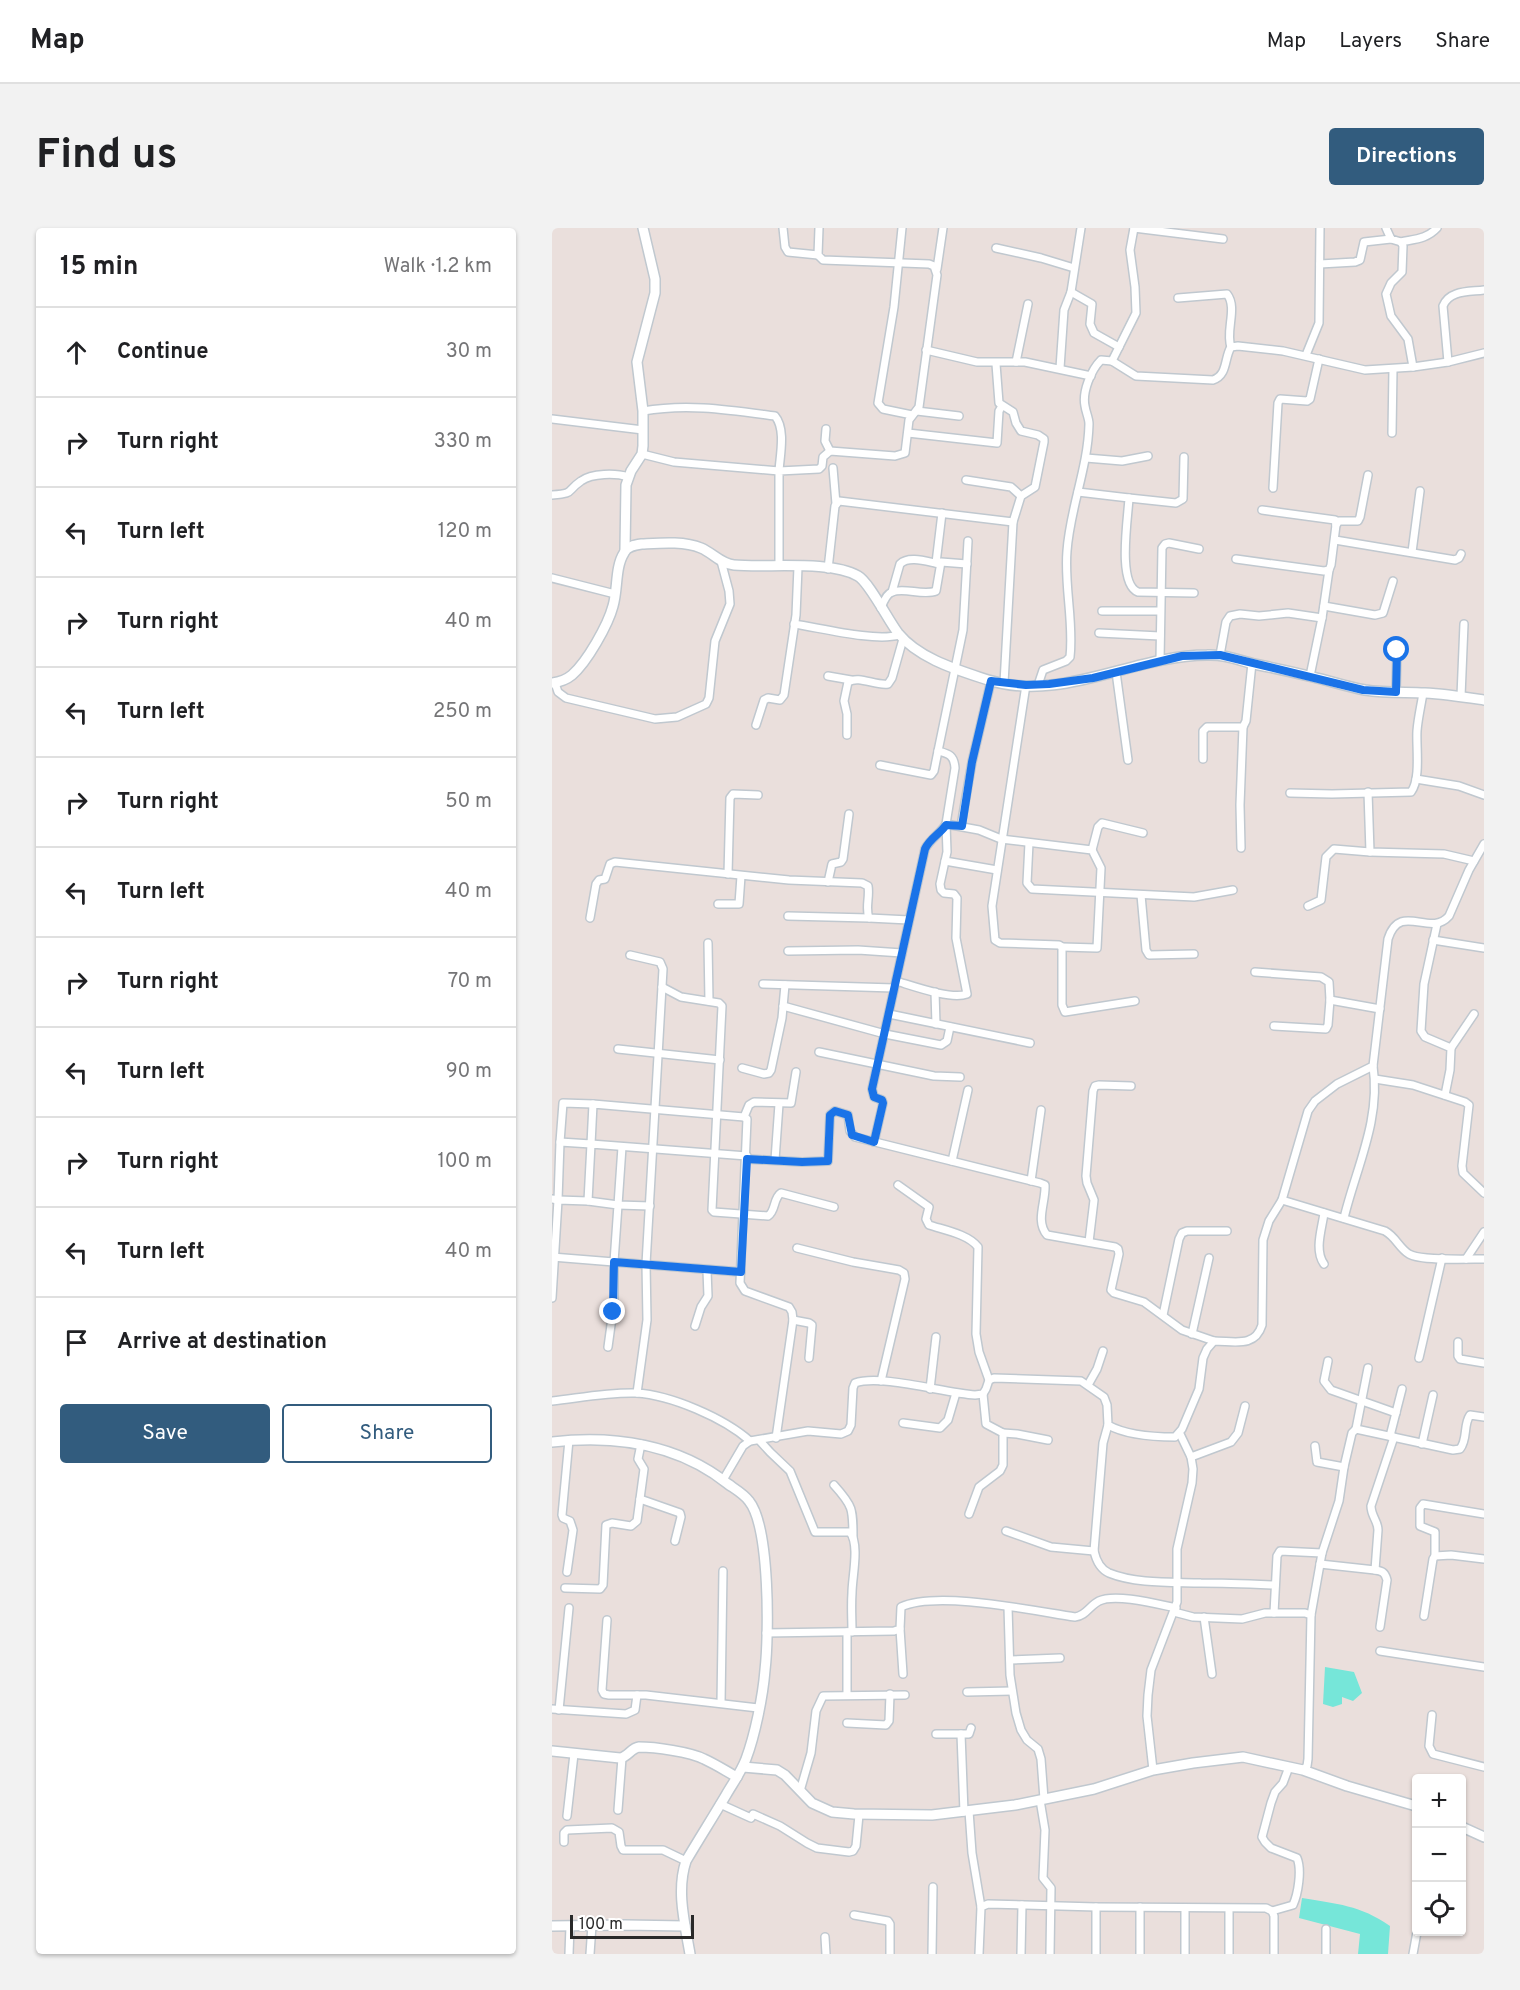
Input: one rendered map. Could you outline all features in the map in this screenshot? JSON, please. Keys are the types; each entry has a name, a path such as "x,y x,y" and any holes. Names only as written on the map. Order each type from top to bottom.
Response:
{"street":[{"path":"643,228 655,279 654,301 637,362 643,411 642,454 628,477 625,496 625,550 621,558 609,618 588,654 573,674 565,680 554,683 558,692 566,698 655,719 677,717 701,707 709,698 715,641 730,604 721,561"},
{"path":"783,228 785,247 788,252 818,255 823,260 929,264 937,269"},
{"path":"818,255 819,228"},
{"path":"902,228 878,404 883,409 959,416"},
{"path":"642,454 674,462 779,471 819,469 822,466 823,457 830,451 901,456 905,453 909,420 919,407 943,228"},
{"path":"1060,368 1064,310 1071,292 1081,228"},
{"path":"1112,361 1136,313 1130,250 1134,228 1222,239"},
{"path":"1305,355 1319,323 1320,228"},
{"path":"1386,228 1391,239"},
{"path":"1320,264 1355,262 1360,260 1364,242 1391,239 1401,242 1423,238 1437,228"},
{"path":"1401,242 1403,246 1402,272 1391,283 1386,294 1391,316 1408,339 1413,367"},
{"path":"996,248 1074,268"},
{"path":"1448,362 1443,306 1445,299 1450,295 1484,290"},
{"path":"1071,292 1092,303 1090,324 1094,333 1119,347"},
{"path":"1178,298 1223,293 1230,297 1231,318 1228,338 1231,347"},
{"path":"1016,362 1028,303"},
{"path":"1231,347 1283,351 1365,370 1413,367 1448,362 1484,353"},
{"path":"1038,685 1043,670 1066,661 1070,657 1066,553 1071,519 1086,458 1089,422 1084,400 1091,376 1101,360 1112,361 1136,376 1213,380 1219,378 1223,373 1227,352 1231,347"},
{"path":"926,350 977,362 1016,362 1060,368 1091,376"},
{"path":"1272,488 1278,403 1284,398 1307,401 1310,399 1319,359"},
{"path":"996,363 999,403 1013,412 1021,431 1038,435 1044,439 1035,487 1021,496 1013,522 1004,684"},
{"path":"1392,432 1393,369"},
{"path":"908,433 997,443 999,411 1002,406"},
{"path":"643,411 674,407 707,407 775,416 781,429 777,535 779,565"},
{"path":"552,419 643,430"},
{"path":"826,429 825,441 830,451"},
{"path":"1086,458 1122,461 1148,456"},
{"path":"1078,492 1181,502 1184,457"},
{"path":"828,569 836,504 833,468"},
{"path":"552,495 567,494 579,482 588,478 612,474 628,477"},
{"path":"1336,525 1339,521 1358,521 1368,475"},
{"path":"966,480 1011,487 1021,496"},
{"path":"1412,552 1420,491"},
{"path":"1129,498 1126,548 1129,584 1132,590 1194,593"},
{"path":"836,504 839,501 847,501 1013,522"},
{"path":"1262,510 1332,519 1336,525 1322,618 1310,676"},
{"path":"892,592 936,591 942,513"},
{"path":"1335,540 1455,560 1461,554"},
{"path":"880,765 931,775 934,771 963,630 968,542"},
{"path":"625,550 641,544 688,545 700,548 721,561 734,565 779,565 828,569 860,577 868,585 880,608 901,637 923,654 1004,684 1038,685 1068,682 1182,656 1220,655 1363,690 1484,699"},
{"path":"1160,660 1162,548 1165,544 1198,549"},
{"path":"880,608 892,592 902,561 911,559 938,564 944,561 967,564"},
{"path":"1236,559 1329,570"},
{"path":"756,725 764,700 783,698 794,624 798,567"},
{"path":"552,578 615,594"},
{"path":"1324,606 1375,615 1383,613 1394,581"},
{"path":"1102,611 1160,611"},
{"path":"1220,655 1226,622 1230,616 1288,613 1322,618"},
{"path":"794,624 876,636 901,637"},
{"path":"1461,696 1464,624"},
{"path":"1098,633 1160,636"},
{"path":"828,676 888,684 892,678 901,637"},
{"path":"1396,692 1397,650"},
{"path":"1241,848 1243,727 1246,721 1252,663"},
{"path":"1116,672 1128,760"},
{"path":"847,735 847,714 844,701 848,682 851,680"},
{"path":"962,826 972,762 991,681"},
{"path":"1026,685 997,870 992,918 995,940 1000,943 1097,948 1101,868 1092,850 1098,827 1102,823 1143,833"},
{"path":"1290,793 1411,792 1415,787 1417,733 1424,693"},
{"path":"1203,759 1203,731 1206,727 1243,727"},
{"path":"763,984 895,984 964,996 967,993 956,938 957,898 954,894 944,893 940,884 945,861 946,825 955,768 954,759 951,755 938,751"},
{"path":"1416,779 1459,786 1484,795"},
{"path":"1368,792 1370,852"},
{"path":"728,874 730,798 733,794 758,795"},
{"path":"828,882 832,864 841,862 843,859 849,814"},
{"path":"946,825 987,832 1001,839 1092,850"},
{"path":"874,1142 883,1103 872,1094 925,849 932,838 946,825"},
{"path":"1029,843 1028,887 1032,889 1194,897 1233,890"},
{"path":"1344,1218 1355,1176 1371,1130 1375,1079 1373,1066 1391,929 1398,922 1407,920 1437,924 1445,921 1484,844"},
{"path":"1308,906 1317,903 1322,897 1326,857 1334,849 1444,854 1474,861"},
{"path":"945,861 997,870"},
{"path":"590,918 596,884 599,880 606,879 612,863 741,876 862,883 868,886 868,918"},
{"path":"718,904 739,904 741,876"},
{"path":"1141,894 1146,950 1149,955 1194,954"},
{"path":"788,916 909,920"},
{"path":"1437,924 1424,984 1421,1031 1425,1037 1450,1048"},
{"path":"1433,940 1484,948"},
{"path":"708,944 709,1001"},
{"path":"1062,947 1062,1005 1065,1012 1135,1001"},
{"path":"788,951 858,950 902,953"},
{"path":"630,955 660,962 663,969 646,1264 646,1329 637,1393"},
{"path":"1255,972 1321,977 1329,982 1330,1000 1326,1029 1274,1026"},
{"path":"742,1068 764,1074 771,1070 785,984"},
{"path":"662,987 681,997 722,1005 712,1210 768,1216 781,1193 834,1207"},
{"path":"935,992 936,1024"},
{"path":"1330,1000 1380,1009"},
{"path":"783,1006 885,1034 941,1045 946,1041 950,1027"},
{"path":"889,1014 1030,1043"},
{"path":"1445,1095 1450,1070 1450,1048 1474,1014"},
{"path":"618,1049 720,1060"},
{"path":"819,1052 934,1076 960,1077"},
{"path":"560,1142 823,1162 828,1161 830,1115 835,1111 848,1115 852,1135 1045,1185 1040,1223 1047,1235 1118,1249 1119,1254 1111,1290 1114,1293 1144,1302 1182,1330 1192,1334 1214,1341 1247,1341 1256,1338 1260,1333 1263,1240 1269,1221 1282,1200 1304,1122 1312,1106 1336,1084 1373,1066"},
{"path":"744,1117 749,1105 754,1102 789,1104 793,1100 796,1072"},
{"path":"1375,1079 1413,1085 1469,1105 1463,1173 1484,1193"},
{"path":"1089,1242 1094,1200 1086,1176 1093,1091 1095,1086 1099,1085 1131,1086"},
{"path":"952,1161 968,1090"},
{"path":"552,1296 555,1200 563,1103 744,1117 748,1123 740,1283 745,1291 789,1307 793,1320 776,1438"},
{"path":"588,1202 593,1104"},
{"path":"775,1160 779,1104"},
{"path":"1031,1181 1041,1110"},
{"path":"608,1347 614,1303 614,1262 622,1147"},
{"path":"898,1185 927,1204 929,1210 926,1222 929,1225 961,1236 978,1246 976,1334 979,1352 989,1380 983,1394 986,1424 1003,1433 1048,1440"},
{"path":"555,1200 650,1206"},
{"path":"1282,1200 1391,1234 1403,1250 1413,1256 1484,1260"},
{"path":"1324,1213 1319,1250 1319,1258 1324,1264"},
{"path":"1162,1315 1182,1233 1227,1231"},
{"path":"1466,1258 1484,1232"},
{"path":"797,1248 853,1262 899,1270 903,1273 905,1279 881,1381"},
{"path":"554,1257 741,1272"},
{"path":"1192,1334 1209,1258"},
{"path":"1419,1358 1442,1258"},
{"path":"695,1326 701,1307 708,1296 708,1270"},
{"path":"793,1320 812,1325 808,1358"},
{"path":"930,1389 936,1337"},
{"path":"1108,1425 1150,1436 1175,1437 1180,1434 1199,1389 1203,1358 1214,1341"},
{"path":"1458,1342 1460,1359 1484,1363"},
{"path":"1088,1385 1097,1370 1103,1351"},
{"path":"1328,1361 1324,1381 1330,1390 1396,1413"},
{"path":"1303,1770 1307,1766 1308,1759 1311,1615 1322,1553 1339,1501 1344,1467 1352,1433 1356,1429 1368,1368"},
{"path":"989,1380 1001,1378 1074,1381 1088,1385 1104,1396 1108,1425 1104,1443 1094,1551 1096,1560 1102,1569 1108,1573 1130,1578 1275,1585"},
{"path":"723,1480 743,1446 750,1441 808,1431 841,1434 848,1431 851,1425 853,1388 855,1383 861,1381 881,1381 956,1393 983,1394"},
{"path":"1375,1570 1378,1524 1371,1513 1371,1506 1392,1437 1402,1389"},
{"path":"552,1401 637,1393 693,1409 729,1425 750,1441"},
{"path":"903,1423 940,1428 948,1420 956,1393"},
{"path":"1422,1444 1433,1395"},
{"path":"1191,1457 1231,1443 1238,1433 1245,1406"},
{"path":"1356,1429 1453,1450 1460,1449 1464,1444 1467,1418 1470,1415 1484,1416"},
{"path":"969,1514 979,1487 1000,1471 1003,1465 1003,1433"},
{"path":"1153,1770 1147,1716 1151,1670 1175,1610 1177,1549 1192,1483 1191,1457 1180,1434"},
{"path":"552,1442 598,1439 640,1444 680,1455 723,1480 748,1500 756,1511 763,1545 765,1671 743,1767 686,1861 681,1884 690,1954"},
{"path":"567,1572 573,1530 570,1521 562,1515 569,1440"},
{"path":"759,1440 790,1471 815,1532 843,1531 850,1532 853,1537"},
{"path":"565,1588 600,1589 603,1586 606,1525 612,1523 635,1525 644,1469 638,1459 640,1444"},
{"path":"1315,1446 1317,1462 1344,1467"},
{"path":"834,1485 851,1505 853,1514 855,1547 847,1695"},
{"path":"640,1499 680,1513 675,1541"},
{"path":"1424,1616 1435,1556 1435,1532 1419,1526 1423,1504 1484,1514"},
{"path":"1006,1531 1051,1547 1094,1551"},
{"path":"1274,1613 1277,1556 1280,1551 1322,1553"},
{"path":"1435,1556 1451,1555 1484,1559"},
{"path":"1320,1564 1375,1570 1386,1574 1380,1627"},
{"path":"721,1703 723,1571"},
{"path":"903,1674 901,1607 907,1604 937,1601 995,1604 1075,1617 1081,1616 1100,1601 1108,1599 1204,1617 1242,1619 1257,1614 1274,1613 1311,1615"},
{"path":"1008,1607 1012,1691 1016,1713 1021,1730 1027,1740 1038,1749 1041,1759 1045,1830 1043,1878 1051,1888 1050,1954"},
{"path":"569,1608 556,1709 626,1714 635,1710 637,1695"},
{"path":"1204,1617 1212,1674"},
{"path":"607,1620 602,1690 604,1694 637,1695 758,1708"},
{"path":"766,1633 894,1631 900,1629"},
{"path":"1380,1652 1484,1667"},
{"path":"1010,1660 1060,1658"},
{"path":"967,1692 1012,1691"},
{"path":"800,1791 809,1760 815,1716 821,1698 827,1694 905,1695"},
{"path":"847,1723 886,1725 889,1721 890,1694"},
{"path":"1432,1715 1429,1746 1433,1754 1484,1767"},
{"path":"936,1734 969,1734 971,1728"},
{"path":"962,1734 967,1811 981,1907 979,1954"},
{"path":"552,1751 622,1758 639,1747 702,1758 737,1777"},
{"path":"567,1816 574,1754"},
{"path":"743,1767 781,1772 812,1803 832,1812 859,1815 932,1815 967,1811 1094,1789 1153,1770 1244,1757 1303,1770 1347,1786 1412,1805"},
{"path":"618,1810 622,1758"},
{"path":"981,1907 988,1904 1266,1908 1272,1911 1293,1905 1296,1899 1300,1864 1292,1855 1271,1848 1262,1837 1275,1792 1283,1783 1289,1767"},
{"path":"720,1804 751,1818 753,1814 771,1821 817,1848 849,1852 853,1851 856,1846 859,1815"},
{"path":"564,1842 564,1833 567,1830 612,1828 619,1832 623,1850 663,1850 686,1861"},
{"path":"1463,1828 1484,1837"},
{"path":"932,1954 933,1887"},
{"path":"1021,1954 1022,1905"},
{"path":"1096,1907 1096,1954"},
{"path":"1140,1907 1140,1954"},
{"path":"1185,1908 1185,1954"},
{"path":"1229,1909 1229,1954"},
{"path":"1272,1911 1274,1954"},
{"path":"854,1915 888,1921 890,1924 890,1954"},
{"path":"590,1954 592,1925"},
{"path":"552,1926 685,1926"},
{"path":"569,1954 570,1926"},
{"path":"1326,1929 1326,1954"},
{"path":"1413,1954 1416,1936"},
{"path":"825,1937 826,1954"}],"water":[{"path":"1325,1667 1354,1672 1362,1693 1353,1701 1342,1697 1342,1704 1333,1707 1323,1704"},
{"path":"1302,1898 1358,1909 1390,1926 1388,1954 1358,1954 1360,1934 1299,1918"}],"route":[{"path":"613,1312 614,1262 741,1272 747,1159 828,1161 830,1115 835,1111 848,1115 852,1135 874,1142 883,1103 882,1100 874,1097 872,1089 925,849 932,838 946,825 962,826 972,762 991,681 1026,685 1068,682 1182,656 1220,655 1363,690 1396,692 1397,650"}]}
